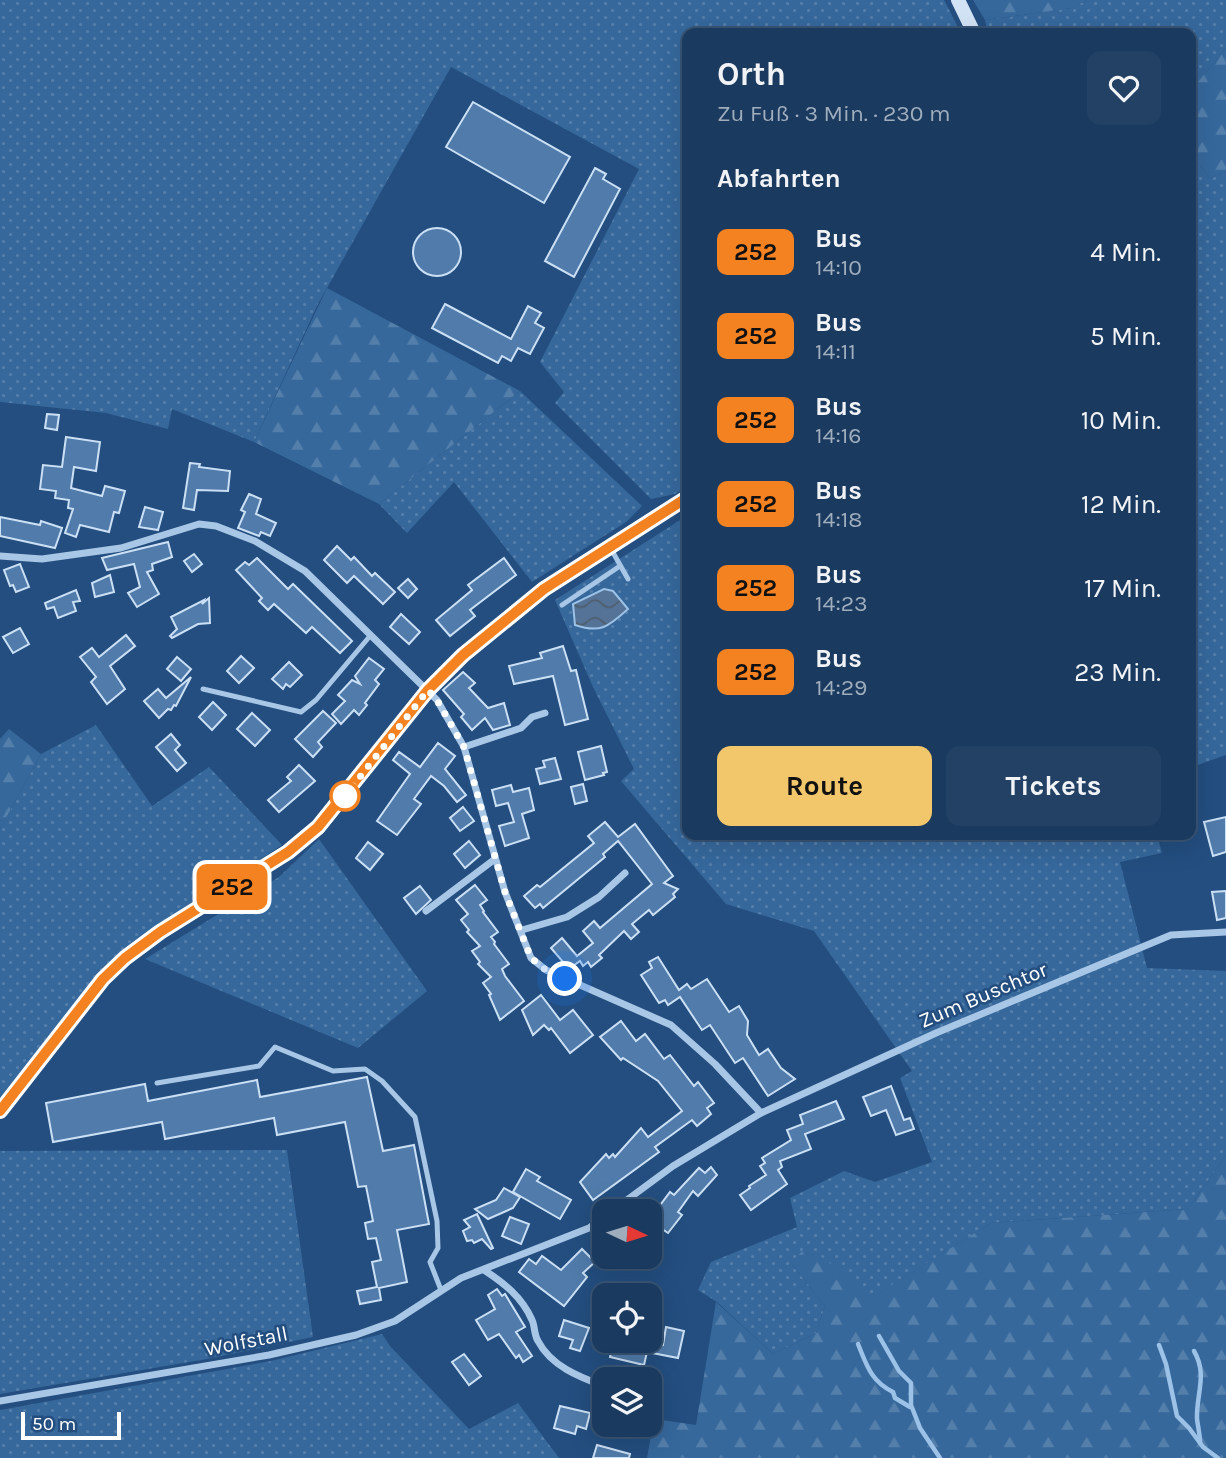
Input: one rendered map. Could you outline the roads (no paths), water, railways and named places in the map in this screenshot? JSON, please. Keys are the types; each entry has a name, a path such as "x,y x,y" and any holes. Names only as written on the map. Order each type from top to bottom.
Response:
{"main road":[{"path":"958,0 972,28"},
{"path":"0,1111 103,979 125,958 160,932 288,852 318,827 428,690 463,655 544,589 682,501"}],"street":[{"path":"0,556 42,559 121,548 199,524 216,526 255,541 305,571 428,690 437,700 464,747 505,892 531,958 546,970 671,1026 715,1064 761,1113 673,1166 628,1199"},
{"path":"464,747 521,728 532,717 545,713"},
{"path":"426,911 495,859"},
{"path":"522,930 567,917 599,897 625,873"},
{"name":"Zum Buschtor","path":"761,1113 936,1034 1171,935 1226,932"},
{"name":"Wolfstall","path":"0,1401 270,1355 356,1335 395,1321 461,1278 592,1226"},
{"path":"484,1270 505,1284 519,1298 533,1321 537,1340 555,1361 579,1377 592,1382"}],"lane":[{"path":"610,546 628,579"},
{"path":"562,605 620,566"},
{"path":"203,690 301,712 316,701 370,636"},
{"path":"157,1083 259,1066 275,1047 333,1071 365,1069 382,1081 415,1117 437,1221 438,1248 430,1262 441,1290"}],"water":[{"path":"604,589 613,591 628,609 604,627 592,629 575,625 573,604"}],"waterway":[{"path":"879,1336 899,1371 911,1383 911,1405 920,1428 940,1458"},
{"path":"858,1344 875,1378 893,1392 895,1398 910,1407"},
{"path":"1159,1345 1166,1364 1177,1416 1203,1447 1218,1458"},
{"path":"1194,1351 1201,1376 1197,1410 1200,1443"}]}
